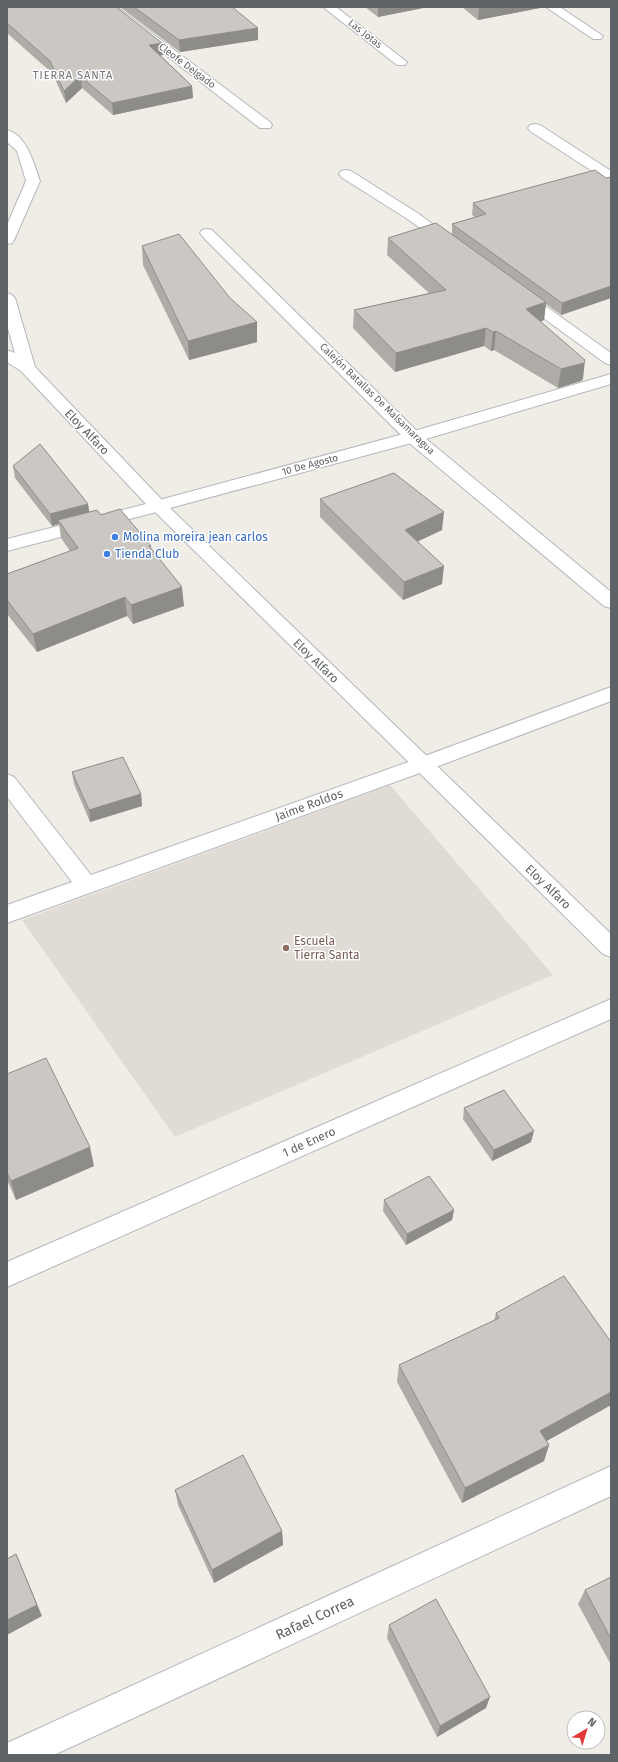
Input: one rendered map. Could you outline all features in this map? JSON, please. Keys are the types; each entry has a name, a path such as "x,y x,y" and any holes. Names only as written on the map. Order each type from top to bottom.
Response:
{"street":[{"name":"Cleofe Delgado","path":"110,7 265,125"},
{"name":"Las Jotas","path":"329,7 401,62"},
{"path":"552,7 597,36"},
{"path":"536,128 611,177"},
{"path":"7,134 23,150 33,181 7,240"},
{"path":"346,174 414,217 458,249"},
{"name":"Calejón Batallas De Malsamaragua","path":"207,233 413,437 611,602"},
{"path":"509,286 611,360"},
{"path":"7,298 27,368"},
{"path":"7,355 27,368"},
{"name":"Eloy Alfaro","path":"27,368 158,506 421,765 611,948"},
{"name":"10 De Agosto","path":"7,545 413,437 611,379"},
{"name":"Jaime Roldos","path":"7,914 421,765 611,694"},
{"path":"7,782 87,886"},
{"name":"1 de Enero","path":"7,1275 611,1009"},
{"name":"Rafael Correa","path":"18,1755 611,1481"}],"shaded area":[{"name":"Escuela Tierra Santa","path":"390,785 553,975 175,1137 22,920"}],"building":[{"path":"7,7 116,7 162,43 149,45 192,86 112,103 80,76 64,91 50,61 7,23"},
{"path":"134,7 232,7 258,28 179,40"},
{"path":"595,170 606,178 611,177 611,286 562,303 452,224 486,214 473,203"},
{"path":"436,223 546,302 526,309 585,360 584,363 561,369 496,331 493,332 486,328 396,353 354,310 446,290 388,238"},
{"path":"179,234 230,298 257,322 188,341 142,246"},
{"path":"40,444 88,504 50,514 13,466"},
{"path":"394,473 444,512 405,530 444,566 404,582 320,499"},
{"path":"120,509 151,546 149,546 182,587 131,605 125,597 33,634 7,600 7,574 78,548 58,520 97,510 101,515"},
{"path":"123,757 141,794 89,810 72,772"},
{"path":"46,1058 90,1147 11,1181 7,1173 7,1074"},
{"path":"504,1090 534,1131 494,1150 464,1108"},
{"path":"429,1176 454,1210 407,1234 384,1200"},
{"path":"564,1276 611,1342 611,1392 540,1431 549,1445 465,1488 399,1365 499,1318 496,1313"},
{"path":"243,1455 282,1531 212,1570 175,1490"},
{"path":"16,1554 37,1605 7,1620 7,1559"},
{"path":"611,1577 611,1639 585,1590"},
{"path":"436,1599 490,1697 440,1726 389,1625"}],"place":[{"name":"Molina moreira jean carlos","path":"115,537"},
{"name":"Tienda Club","path":"107,554"},
{"name":"Escuela Tierra Santa","path":"286,948"}],"district":[{"name":"TIERRA SANTA","path":"73,75"}]}
